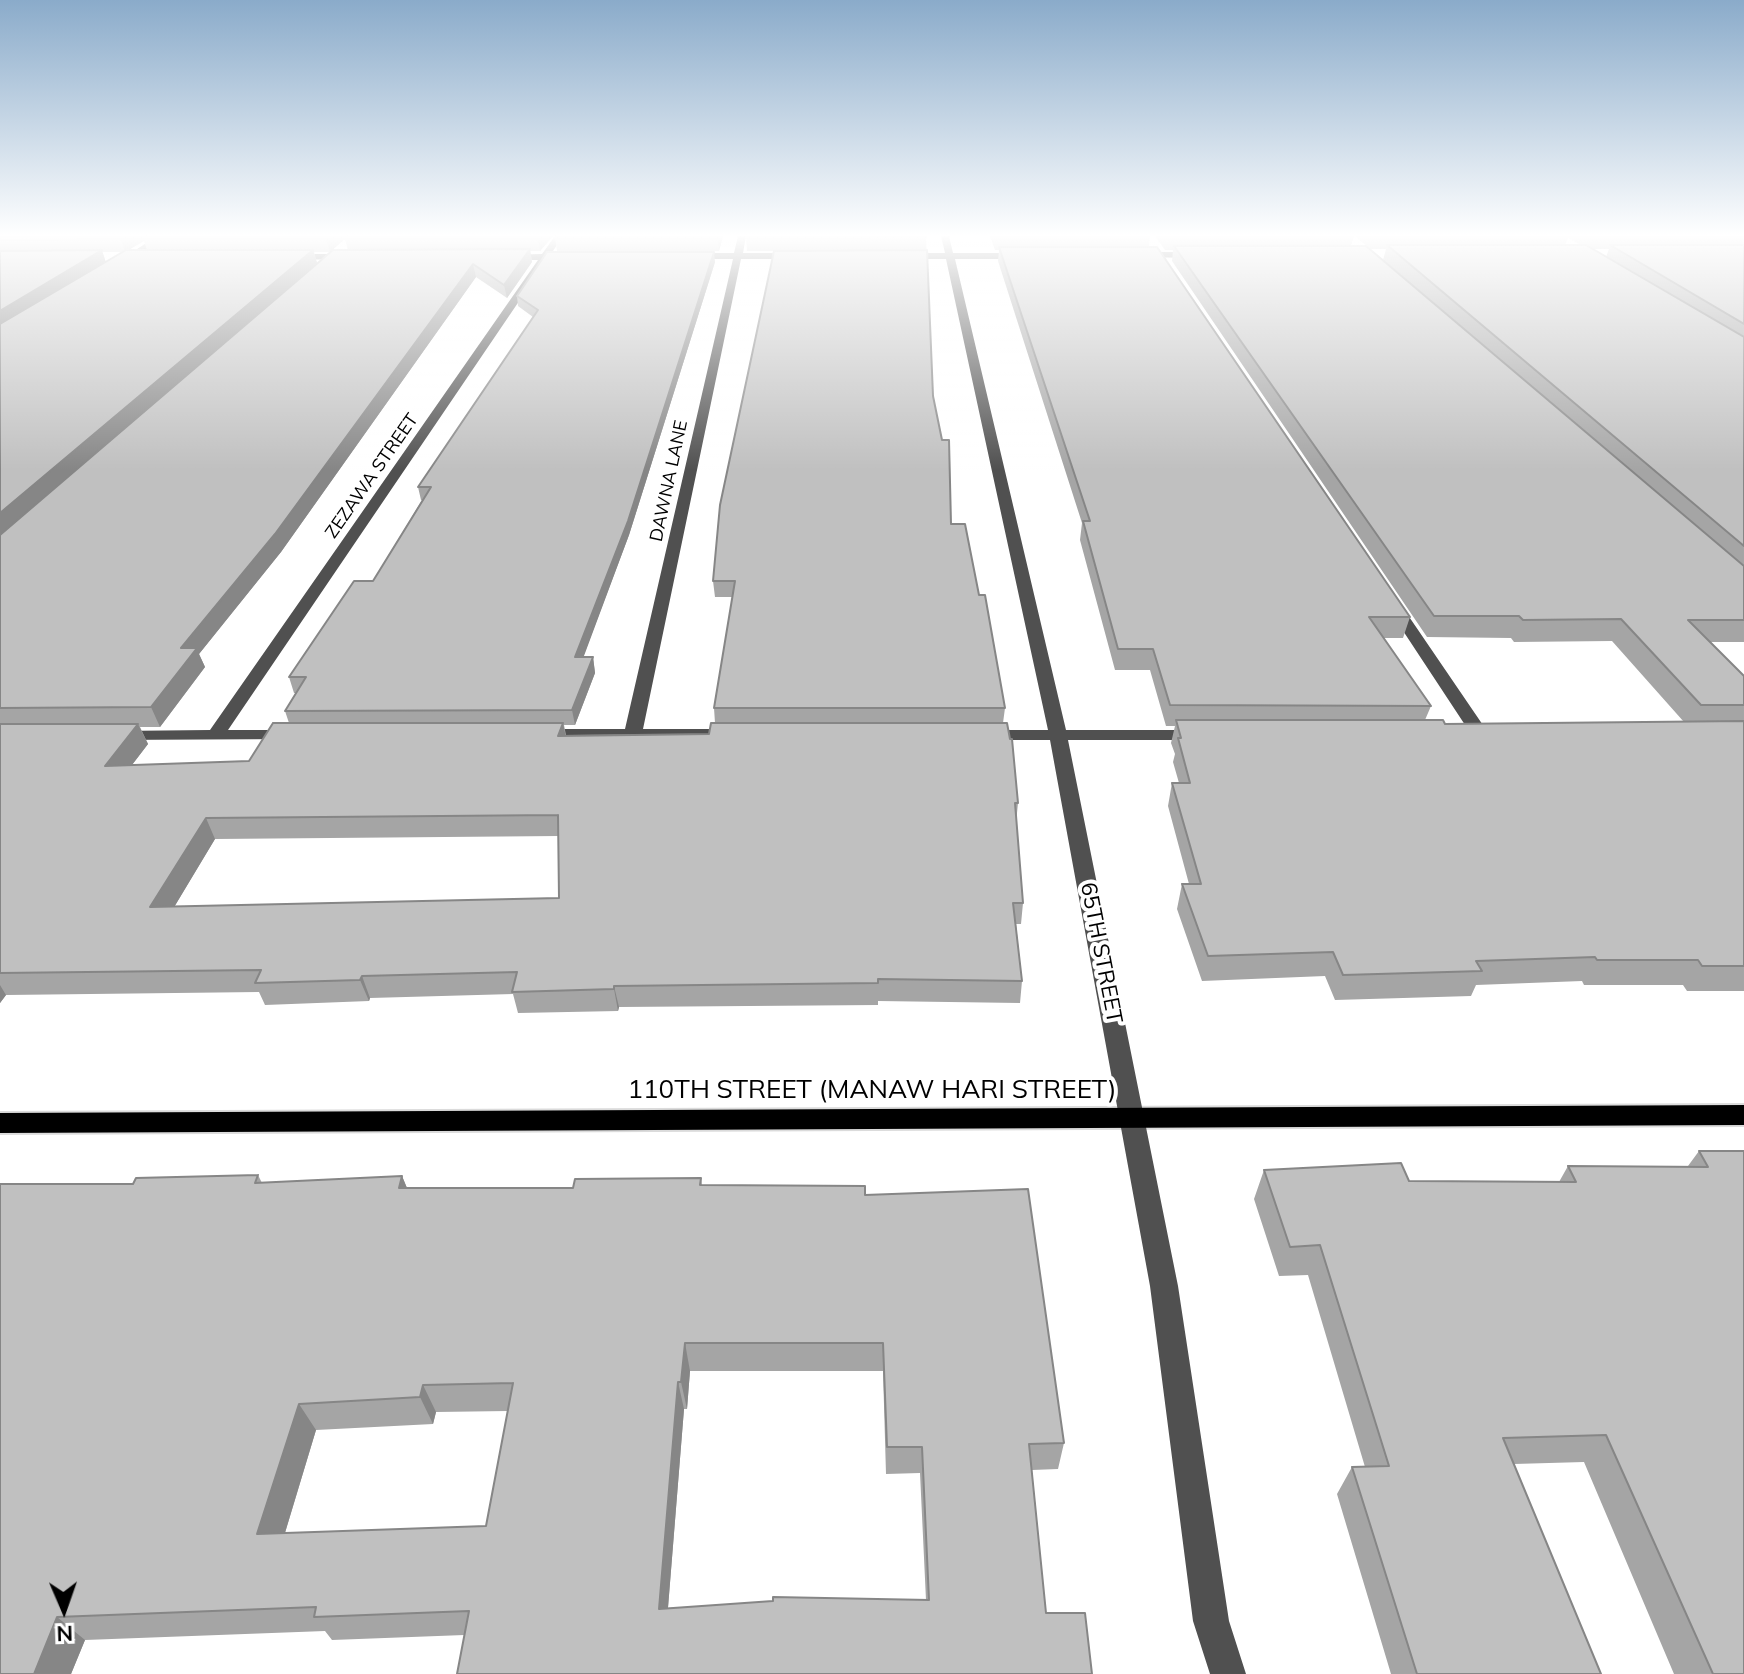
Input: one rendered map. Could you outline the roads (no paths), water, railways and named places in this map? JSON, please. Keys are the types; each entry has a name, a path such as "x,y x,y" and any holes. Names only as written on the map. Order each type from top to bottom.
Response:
{"main road":[{"name":"110TH STREET (MANAW HARI STREET)","path":"0,1123 1744,1115"}],"street":[{"name":"ZEZAWA STREET","path":"215,736 506,314"},
{"name":"DAWNA LANE","path":"633,733 723,314"},
{"name":"65TH STREET","path":"961,314 1058,735 1134,1119 1164,1286 1211,1621 1228,1674"},
{"path":"1385,592 1480,734"},
{"path":"525,734 759,734"},
{"path":"92,736 308,735"},
{"path":"963,735 1214,735"}]}
